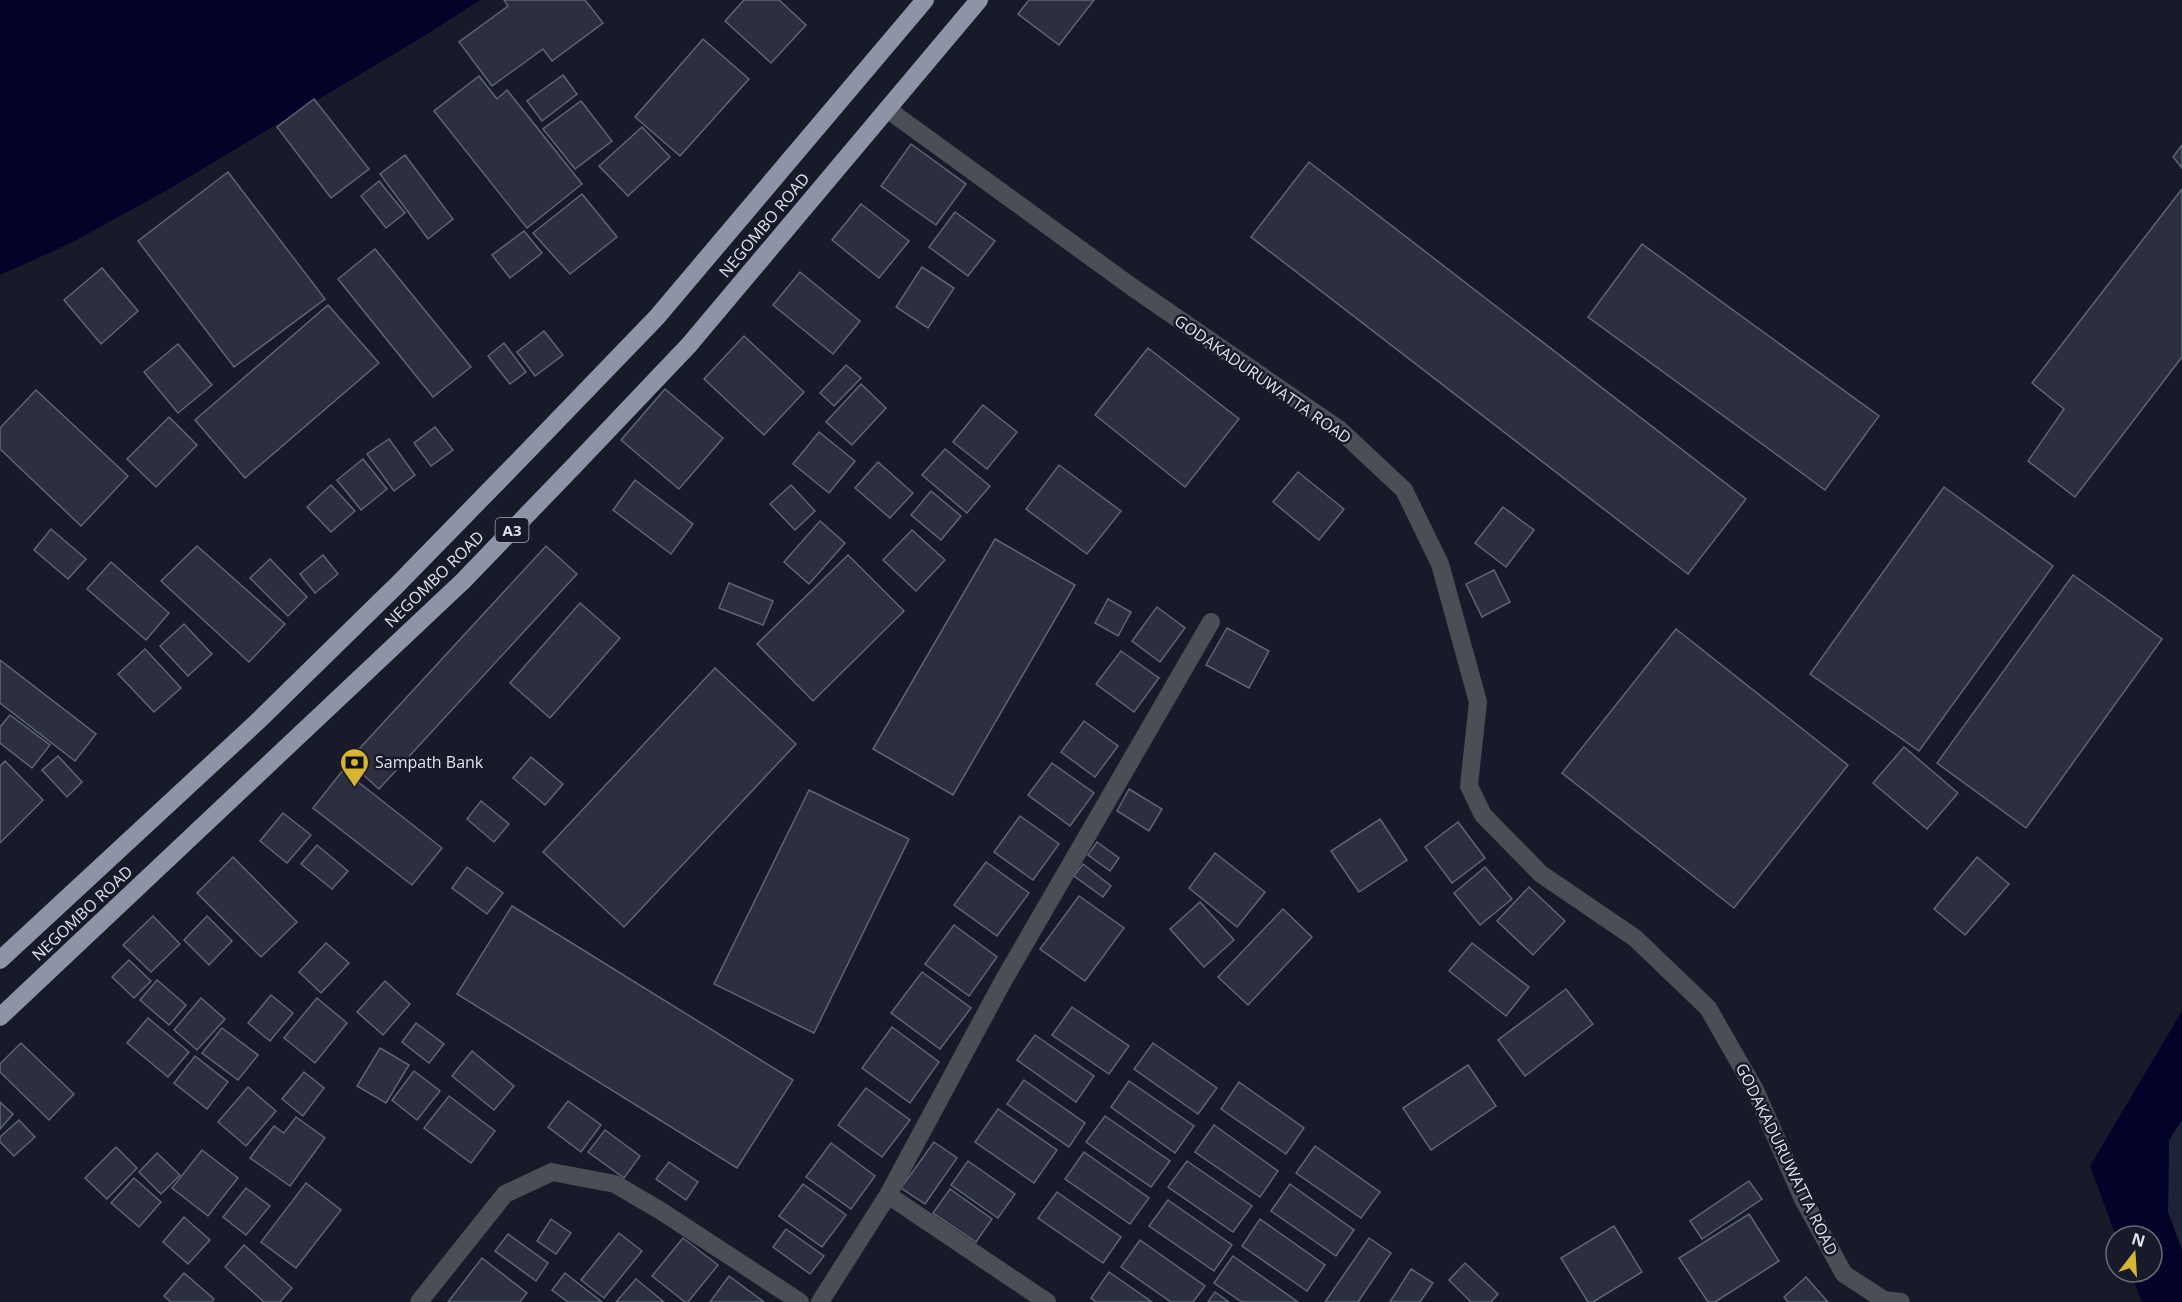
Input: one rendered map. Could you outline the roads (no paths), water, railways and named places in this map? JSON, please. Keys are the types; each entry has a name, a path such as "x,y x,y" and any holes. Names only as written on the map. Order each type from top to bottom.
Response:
{"highway":[{"name":"NEGOMBO ROAD","path":"0,960 256,722 398,584 625,351 657,317 925,0"},
{"name":"NEGOMBO ROAD","path":"0,1017 463,581 689,345 979,0"}],"street":[{"name":"GODAKADURUWATTA ROAD","path":"887,109 1132,287 1340,430 1404,490 1440,564 1478,702 1469,786 1483,815 1541,874 1635,938 1708,1008 1755,1090 1803,1199 1844,1274 1884,1300 1901,1302"},
{"path":"820,1302 888,1195 1002,984 1211,622"},
{"path":"419,1302 505,1194 552,1172 615,1184 661,1211 800,1302"},
{"path":"888,1195 1047,1302"}],"water":[{"path":"0,0 480,0 169,189 71,243 0,275"},
{"path":"2182,1011 2182,1120 2169,1140 2168,1212 2182,1250 2182,1302 2142,1302 2135,1284 2164,1284 2164,1224 2112,1224 2090,1166"}],"place":[{"name":"Sampath Bank","path":"354,788"}]}
